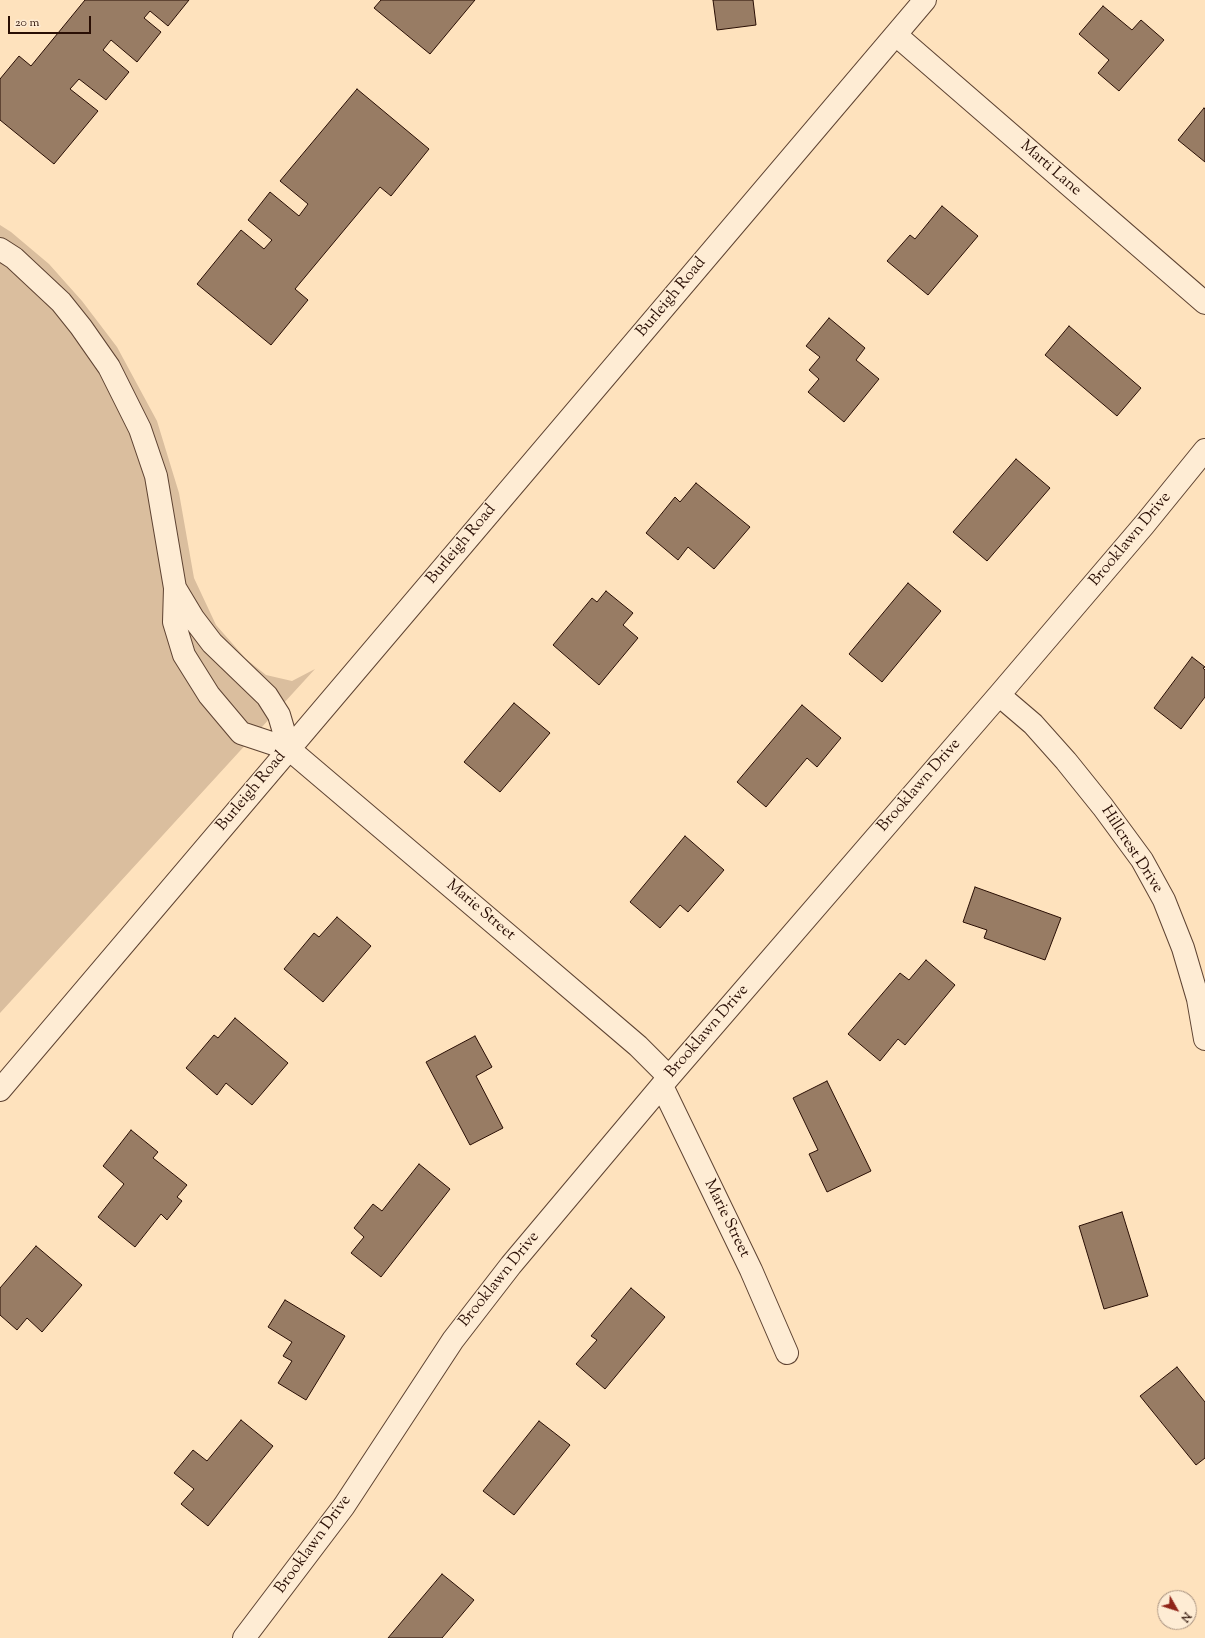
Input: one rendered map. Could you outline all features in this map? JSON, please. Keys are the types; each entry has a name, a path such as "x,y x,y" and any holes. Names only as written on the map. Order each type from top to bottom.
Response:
{"street":[{"name":"Burleigh Road","path":"0,1090 925,0"},
{"name":"Marti Lane","path":"896,36 1205,303"},
{"path":"0,249 14,258 62,302 109,367 140,429 156,476 175,588 174,622 184,655 209,695 241,733 289,749"},
{"name":"Brooklawn Drive","path":"244,1638 344,1506 453,1340 511,1265 666,1081 1144,525 1205,450"},
{"path":"175,588 193,618 212,643 267,696 279,715 289,749"},
{"name":"Hillcrest Drive","path":"999,695 1033,724 1066,760 1142,860 1164,900 1183,948 1198,999 1205,1039"},
{"name":"Marie Street","path":"289,749 638,1046 666,1081 787,1353"}],"shaded area":[{"path":"0,225 11,232 49,264 82,301 117,347 157,421 179,493 194,578 216,625 246,659 266,675 292,681 315,669 0,1013"}],"building":[{"path":"85,0 189,0 168,26 150,11 144,18 161,32 137,62 111,40 103,50 129,72 106,100 79,79 70,89 98,111 54,164 0,120 0,79 19,56 31,66"},
{"path":"381,0 475,0 430,54 374,8"},
{"path":"713,0 753,0 756,25 717,30"},
{"path":"1103,6 1132,30 1141,20 1164,40 1119,91 1098,73 1109,60 1079,34"},
{"path":"357,89 429,149 391,196 380,187 295,289 308,300 271,345 197,284 241,230 264,249 272,240 248,220 270,192 299,216 308,204 280,181"},
{"path":"1204,108 1205,109 1205,162 1178,140"},
{"path":"942,206 978,236 928,295 887,261 910,235 915,239"},
{"path":"829,318 865,348 856,360 879,379 844,422 808,392 819,379 809,370 820,357 806,346"},
{"path":"1069,326 1141,388 1117,416 1045,355"},
{"path":"1016,459 1050,488 987,561 953,532"},
{"path":"696,483 750,527 714,569 688,547 678,560 646,533 675,497 680,502"},
{"path":"908,583 941,611 882,682 849,654"},
{"path":"606,591 633,613 623,625 638,638 599,685 553,645 592,598 597,602"},
{"path":"1192,657 1205,667 1203,668 1205,670 1205,697 1181,729 1154,708"},
{"path":"514,703 550,733 500,792 464,762"},
{"path":"802,705 841,738 817,767 807,758 766,807 737,782"},
{"path":"685,836 724,870 688,912 680,905 660,928 630,902"},
{"path":"975,887 1061,918 1045,960 984,938 987,930 963,922"},
{"path":"337,917 371,946 323,1002 284,969 314,933 319,937"},
{"path":"926,960 955,985 905,1045 898,1039 880,1061 848,1034 900,973 909,980"},
{"path":"235,1018 288,1063 252,1105 226,1083 217,1095 186,1068 214,1035 218,1038"},
{"path":"475,1036 492,1067 476,1076 503,1128 470,1145 426,1062"},
{"path":"827,1081 871,1171 827,1192 809,1154 818,1150 793,1098"},
{"path":"131,1130 158,1152 153,1158 187,1185 177,1197 182,1201 167,1220 161,1214 135,1247 98,1217 124,1184 103,1166"},
{"path":"419,1164 450,1189 381,1277 351,1253 364,1237 354,1228 373,1204 382,1211"},
{"path":"1122,1212 1148,1296 1104,1309 1079,1226"},
{"path":"36,1246 82,1285 42,1332 27,1318 17,1330 0,1315 0,1288"},
{"path":"631,1288 665,1317 605,1389 576,1364 597,1340 591,1336"},
{"path":"285,1300 345,1336 306,1400 278,1383 292,1361 283,1356 292,1342 268,1327"},
{"path":"1177,1367 1205,1402 1205,1458 1196,1465 1140,1396"},
{"path":"241,1420 273,1446 208,1526 181,1504 194,1489 174,1473 193,1450 207,1461"},
{"path":"539,1421 570,1445 514,1515 483,1491"},
{"path":"442,1574 474,1600 442,1638 388,1638"}]}
